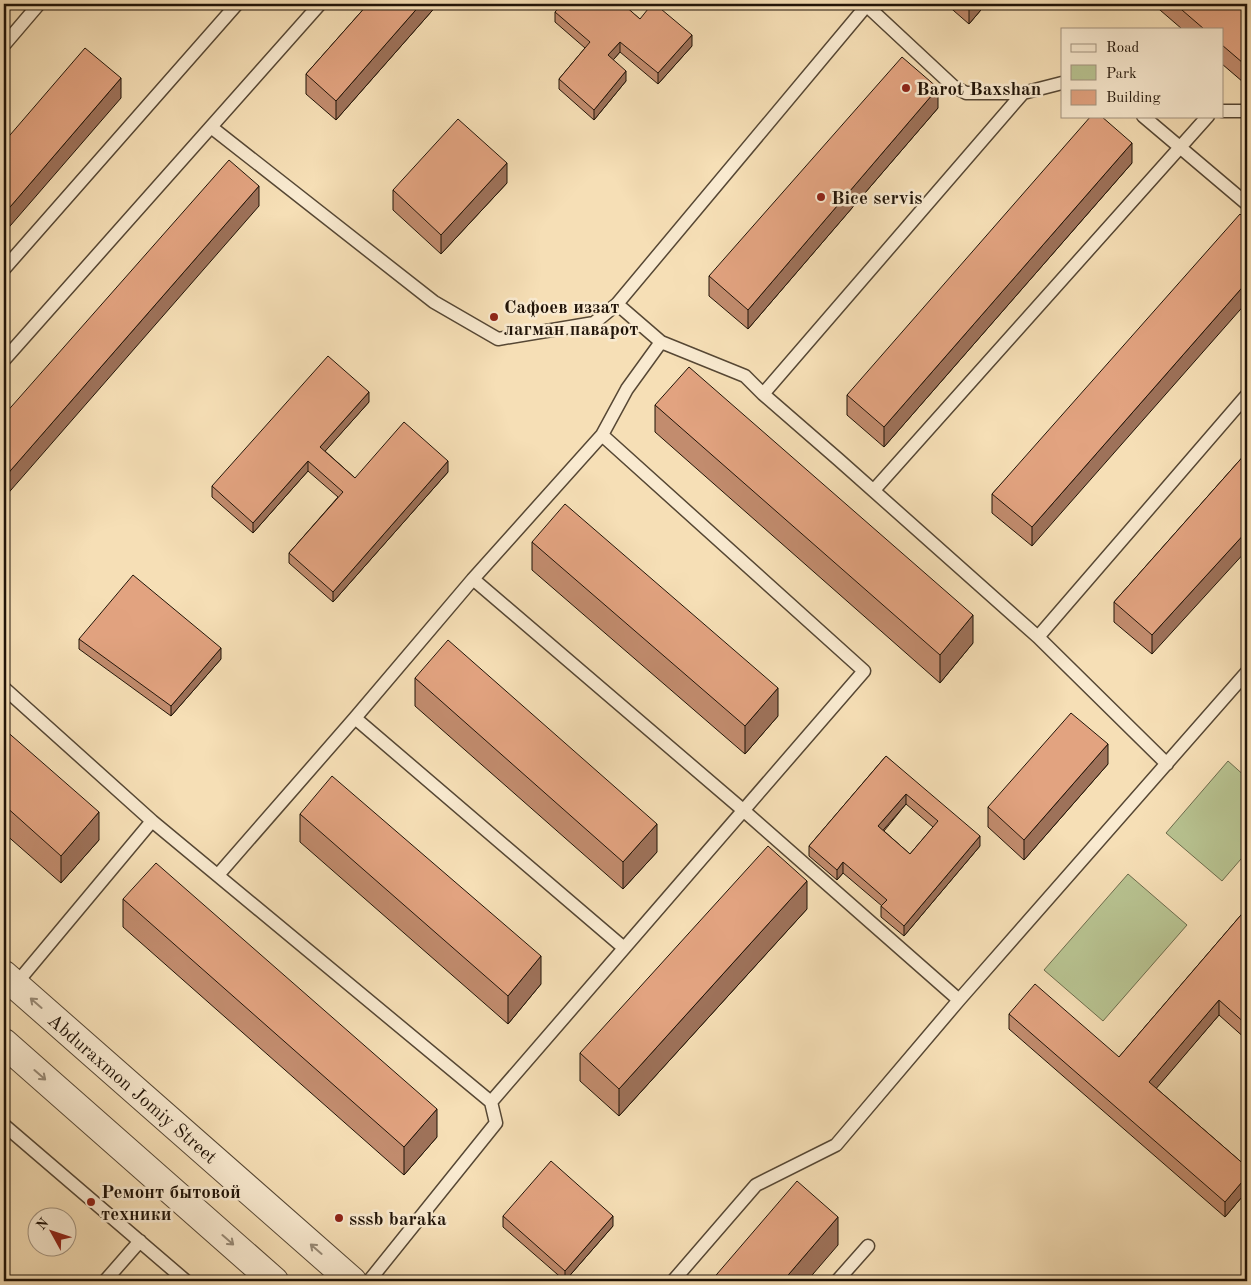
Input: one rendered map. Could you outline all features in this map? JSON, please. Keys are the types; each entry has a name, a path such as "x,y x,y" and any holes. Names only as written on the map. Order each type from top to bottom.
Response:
{"street":[{"name":"Abduraxmon Jomiy Street","path":"10,980 352,1281"},
{"path":"4,1043 274,1281"}],"lane":[{"path":"4,45 39,4"},
{"path":"4,269 237,4"},
{"path":"4,360 320,4"},
{"path":"211,127 434,302 498,339 594,323 616,304 866,4 953,86 966,93 1024,93 1061,83"},
{"path":"763,394 1024,93"},
{"path":"1224,111 1247,111"},
{"path":"1145,118 1247,204"},
{"path":"874,490 1206,118"},
{"path":"616,304 661,342 745,376 1038,637 1168,764"},
{"path":"218,875 356,718 473,579 602,435 627,389 661,342"},
{"path":"1038,637 1247,395"},
{"path":"491,1102 864,671 602,435"},
{"path":"473,579 743,810 958,1000"},
{"path":"673,1281 756,1185 836,1146 958,1000 1168,764 1247,672"},
{"path":"4,688 152,821 491,1102 496,1123 370,1281"},
{"path":"356,718 624,948"},
{"path":"10,980 152,821"},
{"path":"4,1125 186,1281"},
{"path":"105,1281 140,1240"},
{"path":"838,1281 868,1246"}],"green space":[{"path":"1228,761 1247,778 1247,852 1222,881 1166,833"},
{"path":"1128,874 1187,925 1103,1021 1044,970"}],"building":[{"path":"368,4 421,4 336,101 306,74"},
{"path":"562,4 625,4 640,19 652,4 655,4 692,35 658,73 620,42 608,55 626,71 594,110 559,79 590,42 555,12"},
{"path":"964,4 973,4 969,8"},
{"path":"1175,4 1247,4 1247,57 1243,63 1224,47 1224,28 1203,28"},
{"path":"85,48 121,78 4,214 4,142"},
{"path":"902,57 938,88 748,310 709,276"},
{"path":"1089,118 1103,118 1132,143 884,427 847,395"},
{"path":"458,119 507,163 441,235 393,190"},
{"path":"229,160 259,186 4,478 4,415"},
{"path":"1240,214 1247,221 1247,282 1032,527 992,494"},
{"path":"328,356 369,392 320,447 355,478 404,422 448,461 333,592 289,553 343,492 308,461 253,523 212,486"},
{"path":"689,367 973,615 940,655 655,405"},
{"path":"1247,452 1247,531 1152,635 1114,602"},
{"path":"565,504 778,688 745,726 532,542"},
{"path":"133,575 221,648 171,706 79,639"},
{"path":"448,640 657,824 623,862 415,678"},
{"path":"1071,713 1108,744 1024,840 988,807"},
{"path":"4,729 99,812 61,856 4,805"},
{"path":"886,756 980,836 904,926 881,906 887,900 843,862 837,870 809,846","holes":["906,794 938,821 910,854 878,826"]},
{"path":"332,776 541,956 508,996 300,814"},
{"path":"768,846 807,881 619,1089 580,1053"},
{"path":"156,863 437,1109 404,1147 123,899"},
{"path":"1247,908 1247,958 1245,961 1247,963 1247,1025 1219,1000 1149,1082 1247,1167 1247,1176 1225,1202 1009,1014 1035,984 1119,1057"},
{"path":"551,1161 613,1216 565,1271 503,1216"},
{"path":"797,1181 838,1217 783,1281 711,1281"},
{"path":"4,1212 6,1281 4,1281"}],"place":[{"name":"Barot Baxshan","path":"906,88"},
{"name":"Bice servis","path":"821,197"},
{"name":"Сафоев иззат лагман паварот","path":"494,317"},
{"name":"Ремонт бытовой техники","path":"91,1202"},
{"name":"sssb baraka","path":"339,1218"}]}
